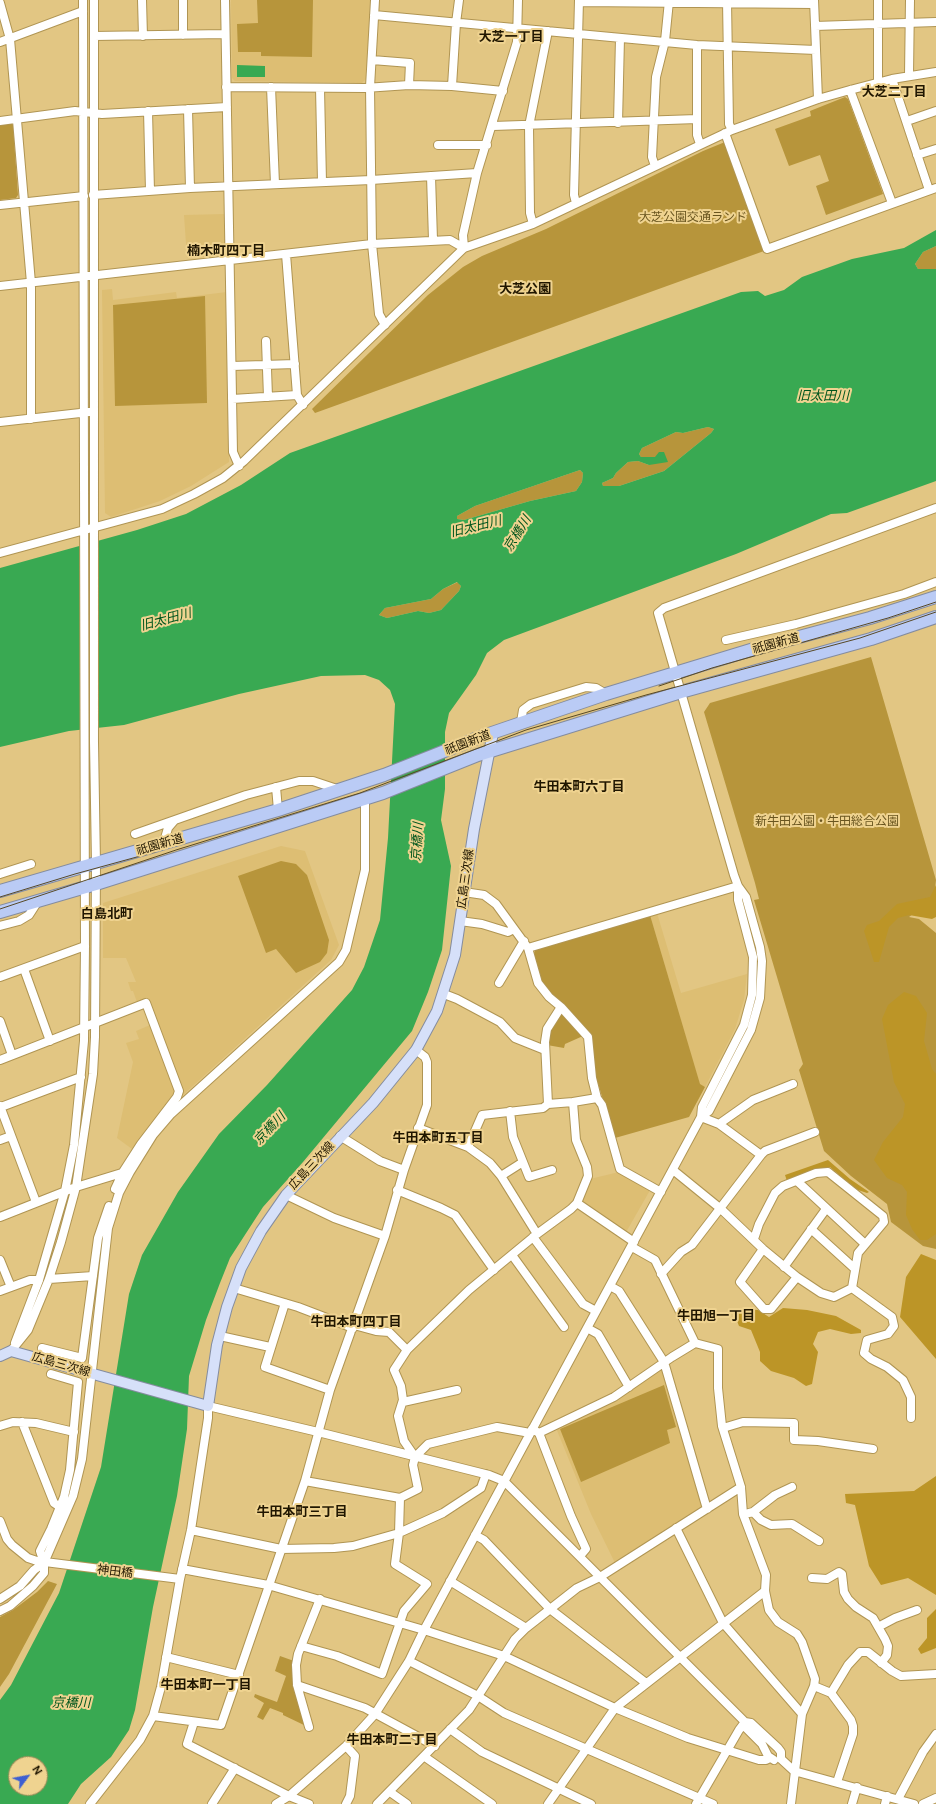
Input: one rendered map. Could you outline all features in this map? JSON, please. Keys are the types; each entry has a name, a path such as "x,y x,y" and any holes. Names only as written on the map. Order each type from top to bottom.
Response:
{"highway":[{"name":"祇園新道","path":"0,891 163,845 340,790 384,775 521,722 606,694 754,649 870,618 936,597"},
{"name":"祇園新道","path":"0,912 91,885 383,793 476,756 682,692 871,639 936,617"}],"main road":[{"name":"広島三次線","path":"11,1351 203,1405 209,1388 220,1336 234,1288 241,1268 261,1231 286,1195 340,1136 373,1103 416,1050 437,1011 444,994 454,955 474,829 490,752 492,733"},
{"path":"0,1356 11,1351"}],"street":[{"path":"83,0 85,744 91,865"},
{"path":"11,1351 28,1330 49,1279 61,1242 76,1187 92,1074 95,1023 91,885 94,742 94,0"},
{"path":"142,0 143,36"},
{"path":"183,0 184,35"},
{"path":"225,0 233,452 238,466"},
{"path":"375,0 370,87 372,244 379,314 385,325"},
{"path":"452,86 459,0"},
{"path":"464,248 463,235 477,173 493,126 517,42 518,0"},
{"path":"878,0 878,82"},
{"path":"908,75 910,0"},
{"path":"576,204 574,194 579,1 814,2 818,99"},
{"path":"654,166 652,157 656,77 665,42 669,2"},
{"path":"727,2 729,131 768,248 933,189 918,154 892,79"},
{"path":"0,3 10,39 31,283 31,419"},
{"path":"0,42 83,11"},
{"path":"374,15 697,45 816,50"},
{"path":"815,26 936,22"},
{"path":"533,224 530,213 529,126 548,31"},
{"path":"94,36 225,34"},
{"path":"618,123 620,38"},
{"path":"697,45 696,119 697,135 700,144"},
{"path":"372,60 410,63 409,85"},
{"path":"0,553 162,508 194,494 238,466 303,405 464,248 533,224 729,131 818,99 908,75 936,72"},
{"path":"226,87 320,88 409,85 452,86 503,91"},
{"path":"270,87 275,184"},
{"path":"320,88 322,182"},
{"path":"850,90 892,203"},
{"path":"0,121 83,111 102,114 227,107"},
{"path":"188,109 190,188"},
{"path":"148,111 150,191"},
{"path":"907,121 936,111"},
{"path":"493,126 653,122 696,119"},
{"path":"438,145 486,145"},
{"path":"918,154 936,148"},
{"path":"93,195 190,188 371,180 477,173"},
{"path":"431,176 433,240"},
{"path":"0,205 84,196"},
{"path":"0,286 94,274 372,244 450,240 464,248"},
{"path":"286,254 298,400 303,405"},
{"path":"266,341 268,397"},
{"path":"232,366 295,364"},
{"path":"232,399 298,395"},
{"path":"0,422 94,412"},
{"path":"276,1804 289,1796 346,1746 375,1714 409,1661 450,1581 504,1481 533,1432 596,1311 701,1117 702,1107 744,1025 752,995 754,980 753,957 738,900 738,886 658,613 664,608 936,508"},
{"path":"726,640 754,633 767,632 875,602 936,582"},
{"path":"870,618 875,602"},
{"path":"754,649 767,632"},
{"path":"136,834 246,794 299,781 313,781 340,790"},
{"path":"276,787 278,810"},
{"path":"42,1348 82,1358 98,1238 114,1193 153,1135 171,1114 339,962 346,950 365,870 365,798"},
{"path":"163,845 168,828 174,821"},
{"path":"3,874 31,864"},
{"path":"3,874 18,886"},
{"path":"11,1351 39,1280 64,1191 74,1145 81,1077 86,946 91,885"},
{"path":"499,983 526,944 738,886"},
{"path":"464,892 484,895 490,898 526,944 538,983 549,997 561,1007 588,1037 592,1078 597,1098 602,1105 620,1168 661,1192"},
{"path":"0,926 19,922 29,915 38,900"},
{"path":"460,921 482,924 508,932 514,929"},
{"path":"0,977 86,946"},
{"path":"24,969 50,1041"},
{"path":"444,994 500,1022 515,1038 546,1050"},
{"path":"0,1060 146,1003 179,1091 177,1097 141,1144 127,1172 108,1228 82,1459 73,1496 44,1563 34,1570 20,1586 0,1599"},
{"path":"548,1104 546,1050 547,1029 561,1007"},
{"path":"0,1020 12,1055"},
{"path":"153,1716 221,1725 305,1481 330,1390 354,1327 385,1236 397,1190 427,1104 427,1062 425,1057 416,1050"},
{"path":"36,1202 0,1106 81,1077"},
{"path":"719,1124 753,1100 793,1084"},
{"path":"468,1148 482,1115 543,1108 548,1104 597,1098"},
{"path":"415,1457 404,1441 398,1416 403,1402 401,1386 394,1370 407,1350 469,1290 535,1235 577,1203 588,1176 587,1167 576,1140 573,1102"},
{"path":"510,1111 513,1138 529,1177 552,1170"},
{"path":"701,1117 719,1124 762,1155"},
{"path":"418,1128 468,1148 490,1164 501,1176 535,1235 583,1304 596,1311"},
{"path":"661,1274 681,1252 692,1245 766,1151 815,1132"},
{"path":"0,1140 11,1136"},
{"path":"340,1136 380,1161 404,1170"},
{"path":"501,1176 523,1162"},
{"path":"673,1170 721,1209 797,1277 821,1293 834,1297 852,1288"},
{"path":"0,1217 64,1191 127,1172"},
{"path":"754,1239 759,1224 775,1192 783,1186 816,1173 828,1172 883,1216 884,1222 858,1253 854,1268 852,1288"},
{"path":"796,1181 865,1244"},
{"path":"397,1190 455,1215 494,1270"},
{"path":"286,1195 334,1218 385,1236"},
{"path":"577,1203 655,1260 695,1343"},
{"path":"784,1266 826,1209"},
{"path":"811,1229 854,1268"},
{"path":"763,1248 740,1282 764,1309 771,1310 797,1277"},
{"path":"512,1255 564,1327"},
{"path":"0,1260 11,1287"},
{"path":"49,1279 93,1276"},
{"path":"0,1291 30,1280 39,1280"},
{"path":"610,1286 619,1292 664,1362 707,1509"},
{"path":"234,1288 285,1303 354,1327 390,1332 407,1350"},
{"path":"852,1288 892,1317 894,1326 888,1334 867,1340 864,1353 871,1359 887,1367 903,1380 911,1396 911,1418"},
{"path":"285,1303 265,1368 330,1390"},
{"path":"587,1328 598,1334 629,1387"},
{"path":"220,1336 270,1348"},
{"path":"305,1481 353,1491 400,1498 418,1489 413,1465 415,1457 428,1444 497,1427 533,1432 614,1397 664,1362 695,1343 718,1349 718,1388 723,1428 741,1487 743,1514 766,1574 765,1591 769,1610 778,1622 797,1634 802,1642 815,1679 814,1686 802,1714 791,1804"},
{"path":"0,1611 10,1606 33,1586 45,1572 40,1551 60,1507 70,1470 78,1382 51,1374"},
{"path":"403,1402 457,1390"},
{"path":"203,1405 486,1474 504,1481 745,1722 751,1724 778,1748 781,1752 781,1759 794,1771 857,1788 886,1800 898,1799 911,1804"},
{"path":"90,1804 140,1740 153,1716 191,1530 208,1418 203,1405"},
{"path":"22,1422 54,1503 60,1507"},
{"path":"0,1426 22,1422 36,1422 74,1432"},
{"path":"723,1428 744,1422 794,1423 794,1440 818,1441 874,1449"},
{"path":"533,1432 586,1549 580,1556"},
{"path":"191,1530 281,1549 334,1548 372,1542 399,1533 443,1513 480,1488 486,1474"},
{"path":"377,1804 425,1757 469,1710 515,1639 526,1628 577,1588 600,1577 741,1487"},
{"path":"743,1514 753,1512 775,1495 792,1487"},
{"path":"301,1646 337,1656 382,1674 404,1611 426,1584 395,1564 399,1533 400,1498"},
{"path":"753,1512 761,1520 771,1525 792,1524 819,1541"},
{"name":"神田橋","path":"0,1521 7,1539 18,1551 28,1558 44,1563 168,1579 180,1579"},
{"path":"676,1528 723,1622 802,1714"},
{"path":"475,1535 484,1540 550,1608 646,1683"},
{"path":"182,1569 268,1585 424,1630 504,1656 615,1708 688,1738 759,1760 766,1760 770,1758 776,1760 781,1759"},
{"path":"812,1578 827,1579 839,1572 842,1574 844,1592 848,1600 873,1618 888,1646 887,1655 881,1663"},
{"path":"450,1581 526,1628"},
{"path":"548,1804 615,1708 723,1622 765,1591"},
{"path":"309,1727 297,1685 296,1665 301,1646 320,1599"},
{"path":"878,1626 917,1610"},
{"path":"831,1694 848,1665 860,1652 868,1652 881,1663 901,1676 936,1674"},
{"path":"166,1657 239,1674"},
{"path":"409,1661 478,1696 504,1713 587,1749 698,1801 713,1804"},
{"path":"297,1685 365,1708 435,1746"},
{"path":"814,1686 831,1694 851,1720 853,1726 853,1734 837,1782"},
{"path":"194,1722 187,1744 289,1796 309,1804"},
{"path":"698,1801 726,1750 745,1722"},
{"path":"745,1722 746,1728 762,1744 770,1758"},
{"path":"450,1729 482,1752 591,1804"},
{"path":"898,1799 923,1752 936,1734"},
{"path":"346,1746 355,1756 350,1796 346,1804"},
{"path":"425,1757 492,1804"},
{"path":"212,1804 235,1768"},
{"path":"852,1804 857,1788"},
{"path":"390,1792 408,1804"},
{"path":"923,1804 936,1798"}],"shaded area":[{"path":"231,0 370,0 366,79 362,83 235,81 232,78"},
{"path":"225,214 227,251 224,255 187,258 184,215"},
{"path":"112,289 113,300 176,292 177,298 227,292 229,462 191,486 160,501 111,517 105,513 102,290"},
{"path":"281,846 305,851 339,945 331,960 183,1095 147,998 137,1002 133,991 131,991 128,982 136,982 126,958 103,958 103,903"},
{"path":"936,885 936,917 932,919 909,915 898,918 889,927 879,962 874,962 864,931 867,925 879,921 897,904 930,897"},
{"path":"657,913 681,993 747,974 744,1000 735,1029 705,1087 700,1085 650,915"},
{"path":"904,992 916,996 927,1013 924,1041 932,1069 936,1074 936,1234 927,1240 920,1240 912,1229 906,1215 907,1192 902,1185 887,1178 874,1160 883,1142 903,1117 905,1104 894,1082 882,1019 888,1005"},
{"path":"150,1025 175,1091 174,1095 132,1149 117,1138 133,1062 126,1043 139,1039 136,1031"},
{"path":"828,1160 850,1179 869,1192 867,1193 855,1189 830,1167 787,1181 785,1175"},
{"path":"619,1172 649,1189 649,1192 625,1234 580,1203 590,1179"},
{"path":"921,1254 936,1260 936,1359 900,1317 906,1277"},
{"path":"783,1308 807,1310 836,1316 861,1330 861,1333 851,1334 830,1329 818,1332 813,1344 818,1352 812,1384 806,1386 794,1378 771,1371 760,1361 760,1352 751,1330 739,1326 735,1316 741,1309 758,1310 769,1317"},
{"path":"660,1367 664,1369 703,1506 615,1563 591,1514 556,1428"},
{"path":"936,1476 936,1595 908,1578 881,1585 869,1566 855,1505 846,1503 845,1494 914,1491"},
{"path":"936,1609 936,1648 921,1654 918,1649 927,1638 927,1618"}],"green space":[{"path":"257,0 313,0 312,57 261,56 261,52 238,52 237,24 258,23"},
{"path":"845,97 848,99 883,194 826,215 816,186 829,181 820,155 789,166 775,129 811,116 810,111"},
{"path":"10,122 13,125 18,195 16,198 0,200 0,123"},
{"name":"大芝公園交通ランド","path":"725,142 764,251 315,413 312,409 428,295 463,267 482,256 546,229 703,151"},
{"path":"936,246 936,269 918,269 915,264 923,252"},
{"path":"205,296 207,403 115,406 113,305"},
{"path":"708,427 714,429 711,433 664,471 619,486 603,486 602,483 613,478 616,473 628,462 638,461 649,465 655,457 641,457 639,454 642,448 676,432 683,433"},
{"path":"580,470 583,473 582,482 576,491 530,501 464,520 457,519 457,516 475,506"},
{"path":"458,582 461,586 459,591 441,610 429,613 418,611 387,618 379,615 385,608 431,599 443,589"},
{"name":"新牛田公園・牛田総合公園","path":"871,657 936,880 934,898 909,917 919,919 936,933 936,1249 923,1246 891,1222 887,1204 851,1176 824,1151 799,1070 803,1064 754,900 759,899 755,883 704,712 710,703"},
{"path":"281,861 296,864 307,875 329,940 327,953 320,962 296,973 276,949 266,953 238,876"},
{"path":"650,915 700,1084 705,1087 689,1117 615,1138 596,1077 592,1036 562,1003 552,996 542,981 534,953 536,949"},
{"path":"559,1011 583,1036 565,1044 564,1048 547,1045 548,1035"},
{"path":"664,1385 676,1427 667,1430 670,1443 581,1482 560,1429"},
{"path":"48,1581 57,1584 9,1674 0,1687 0,1617 13,1610 37,1592"},
{"path":"280,1656 294,1661 306,1726 283,1715 283,1713 270,1708 263,1720 257,1717 264,1703 254,1697 255,1694 277,1702 286,1676 275,1671"}],"water":[{"path":"237,65 265,66 265,77 237,77"},
{"name":"旧太田川","path":"936,230 936,246 923,252 915,264 918,269 936,269 936,481 847,513 831,514 736,554 504,640 487,653 476,675 449,713 445,732 445,789 441,820 451,866 442,950 428,992 412,1031 303,1162 263,1207 230,1258 206,1320 189,1376 187,1429 177,1496 153,1607 135,1710 129,1730 111,1757 81,1784 68,1804 0,1804 0,1700 11,1685 59,1593 101,1467 129,1294 142,1255 178,1192 219,1134 267,1085 352,990 364,967 380,920 388,838 395,704 390,690 379,680 365,675 321,676 239,694 124,725 69,731 0,747 0,568 137,530 186,514 241,485 290,453 741,292 758,291 765,296 784,290 802,277 852,259 904,248","holes":["708,427 714,429 711,433 664,471 619,486 603,486 602,483 613,478 616,473 628,462 638,461 649,465 668,462 664,452 659,452 655,457 641,457 639,454 642,448 676,432 683,433","580,470 583,473 582,482 576,491 530,501 464,520 457,519 457,516 475,506","457,582 461,586 459,591 441,610 429,613 418,611 387,618 379,615 385,608 431,599 443,589"]}],"tram line":[{"path":"659,686 712,668 888,618 936,602"},
{"path":"0,909 176,850 360,793 526,730 646,695 860,638 936,612"},
{"path":"0,897 155,852"}],"district":[{"name":"大芝一丁目","path":"511,38"},
{"name":"大芝二丁目","path":"894,93"},
{"name":"楠木町四丁目","path":"226,252"},
{"name":"大芝公園","path":"525,290"},
{"name":"牛田本町六丁目","path":"579,788"},
{"name":"白島北町","path":"107,915"},
{"name":"牛田本町五丁目","path":"438,1139"},
{"name":"牛田旭一丁目","path":"716,1317"},
{"name":"牛田本町四丁目","path":"356,1323"},
{"name":"牛田本町三丁目","path":"302,1513"},
{"name":"牛田本町一丁目","path":"206,1686"},
{"name":"牛田本町二丁目","path":"392,1741"}],"water label":[{"name":"京橋川","path":"518,534"},
{"name":"京橋川","path":"418,842"},
{"name":"京橋川","path":"270,1129"},
{"name":"京橋川","path":"71,1704"}]}
